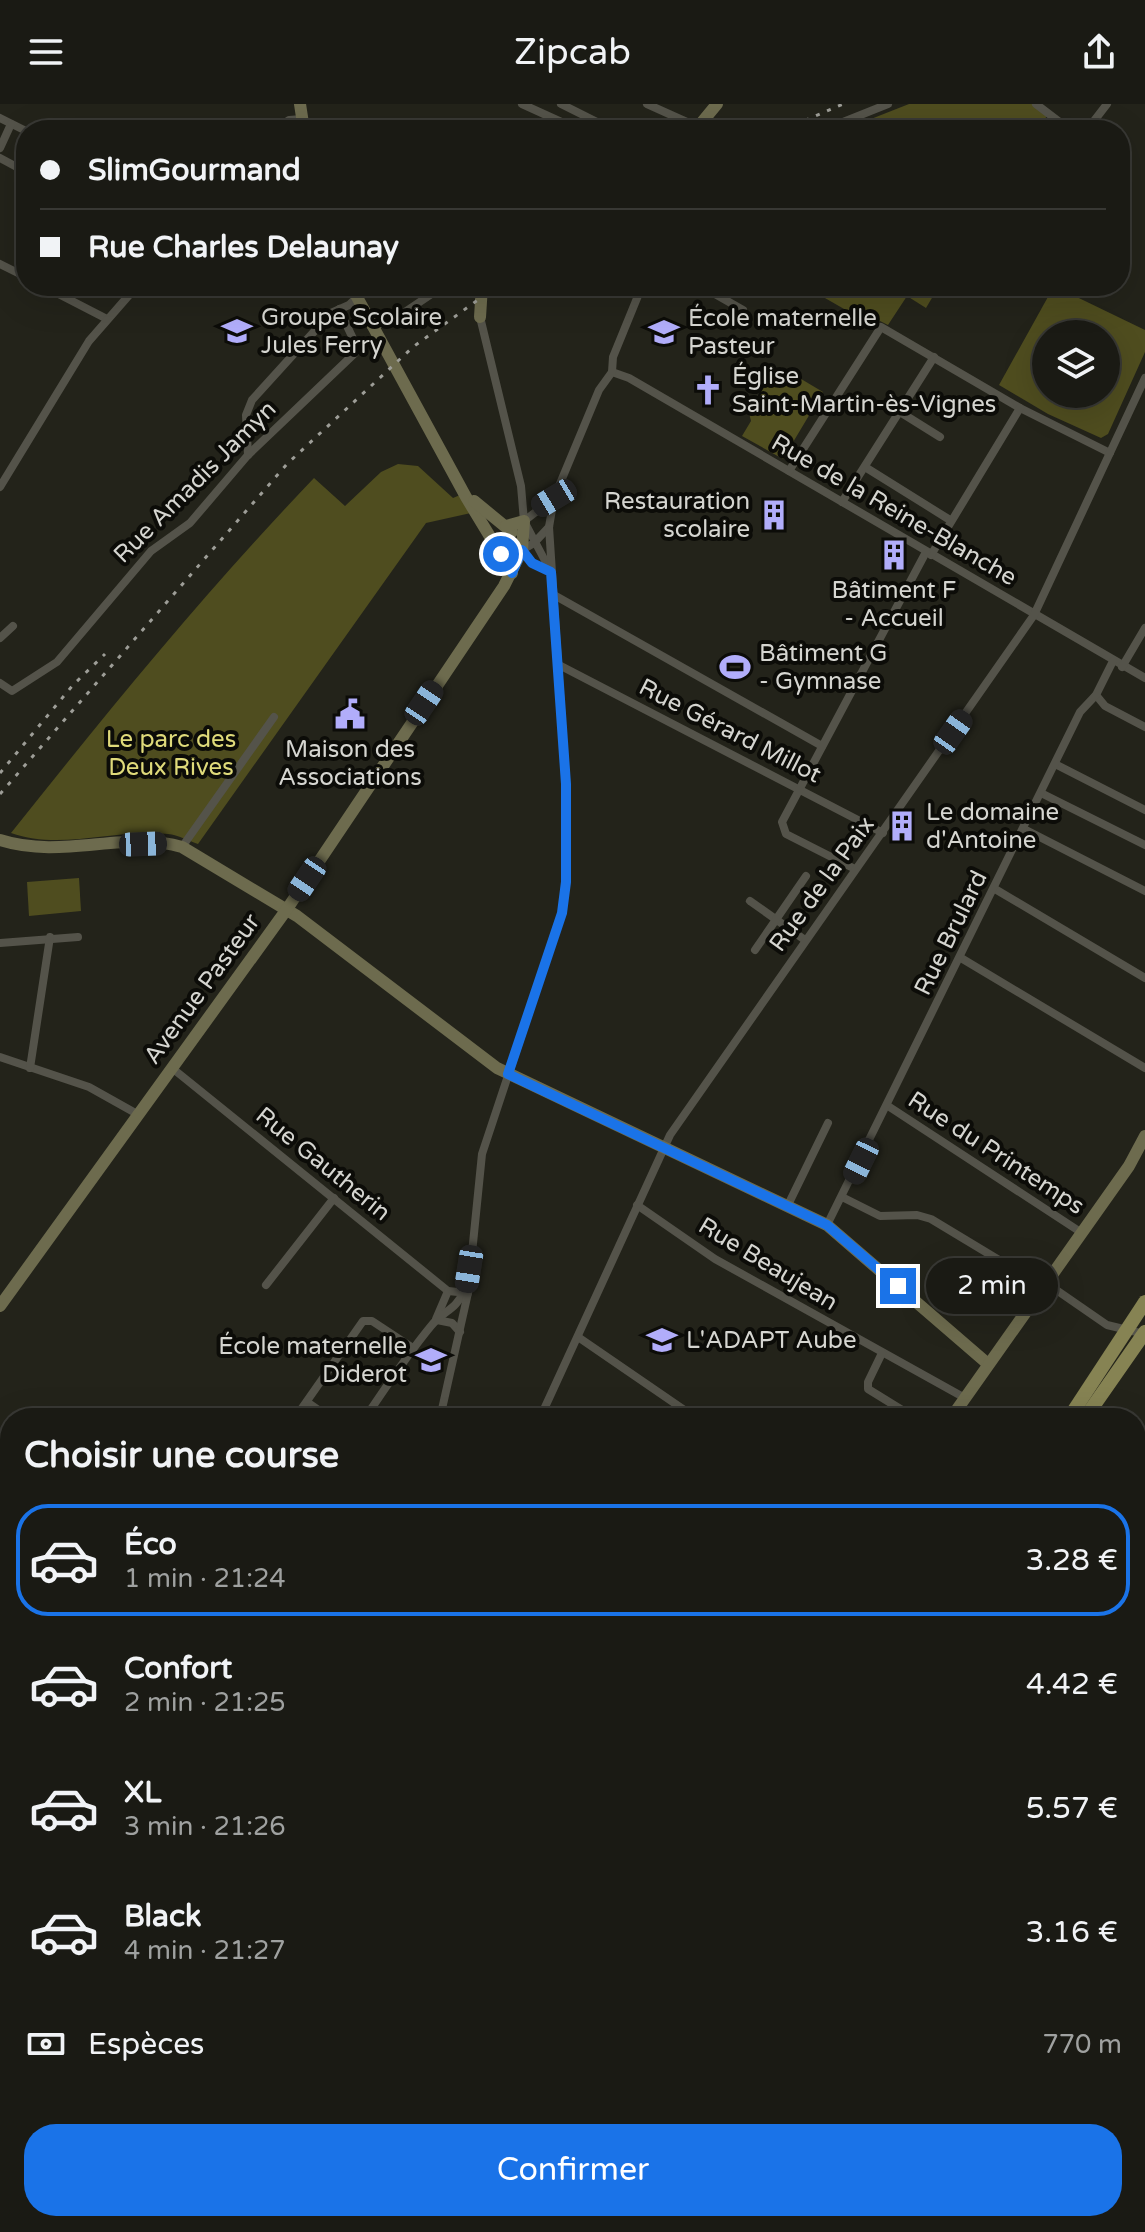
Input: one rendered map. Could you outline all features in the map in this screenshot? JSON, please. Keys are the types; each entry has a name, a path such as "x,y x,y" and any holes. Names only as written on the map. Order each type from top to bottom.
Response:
{"main road":[{"path":"704,120 717,104"},
{"path":"356,296 378,340 512,573"},
{"path":"480,317 481,296"},
{"path":"458,480 479,507 515,535 522,550"},
{"path":"506,526 524,521"},
{"name":"Avenue Pasteur","path":"0,1306 287,909 512,573 522,550 524,521"},
{"path":"489,533 522,550"},
{"path":"3,840 46,849 161,843 182,847 287,909 508,1074 827,1225 988,1364"},
{"path":"958,1408 1129,1166 1145,1136"},
{"path":"1076,1408 1145,1302"},
{"path":"1092,1408 1145,1333"}],"street":[{"path":"522,104 557,120"},
{"path":"561,104 593,120"},
{"path":"647,104 678,120"},
{"path":"848,120 888,104"},
{"path":"1036,104 1057,120"},
{"path":"1095,120 1107,104"},
{"path":"0,118 16,126"},
{"path":"0,148 11,124"},
{"path":"62,296 107,319"},
{"path":"0,487 3,475 89,341 128,296"},
{"path":"248,455 246,415 252,400 350,296"},
{"path":"371,327 393,320 429,296"},
{"path":"442,1408 460,1332 482,1154 562,913 566,882 566,784 549,527 554,498 599,390 612,372 613,357 638,296"},
{"path":"718,296 743,310"},
{"name":"Rue Amadis Jamyn","path":"0,683 12,691 48,670 151,551 190,523 248,455 355,353 357,347 339,309"},
{"path":"480,317 521,486 524,521 551,572"},
{"path":"789,471 879,327 1020,408 1110,453"},
{"path":"842,502 934,357"},
{"name":"Rue de la Reine-Blanche","path":"612,372 629,378 1145,678"},
{"name":"Rue de la Paix","path":"545,1408 670,1135 1034,615 1145,378"},
{"path":"855,869 782,828 822,746 928,554 1020,408"},
{"path":"900,412 940,437"},
{"path":"865,467 950,520"},
{"path":"524,521 554,498"},
{"path":"549,527 534,543 522,550 532,563 551,572"},
{"path":"554,595 822,746"},
{"path":"0,638 13,626"},
{"path":"1122,667 1145,628"},
{"name":"Rue Brulard","path":"827,1225 844,1198 1080,712 1096,695 1113,661"},
{"name":"Rue Gérard Millot","path":"559,665 883,833"},
{"path":"1096,695 1105,706 1145,727"},
{"path":"182,847 274,717"},
{"path":"1055,764 1145,810"},
{"path":"1041,793 1145,845"},
{"path":"1024,829 1145,891"},
{"path":"755,950 806,876"},
{"path":"995,889 1145,978"},
{"path":"750,901 805,940"},
{"path":"30,1068 50,937"},
{"path":"0,943 78,937"},
{"path":"961,958 1145,1068"},
{"path":"0,1057 89,1087 139,1115"},
{"name":"Rue Gautherin","path":"172,1068 448,1291 466,1291"},
{"name":"Rue du Printemps","path":"888,1106 1082,1233"},
{"path":"787,1207 828,1123"},
{"path":"266,1285 334,1198"},
{"path":"844,1198 880,1216 917,1215 940,1223 1107,1325 1145,1333"},
{"name":"Rue Beaujean","path":"637,1205 715,1259 965,1398"},
{"path":"372,1408 436,1320 448,1291"},
{"path":"436,1320 451,1312 466,1291"},
{"path":"302,1408 366,1320 413,1348"},
{"path":"436,1320 452,1323 460,1332"},
{"path":"578,1337 681,1408"},
{"path":"882,1353 868,1382 868,1389 899,1408"},
{"path":"307,1402 316,1408"}],"green space":[{"path":"909,104 1032,104 1047,116 1044,120 868,120"},
{"path":"821,296 907,296 888,325 876,319 872,325"},
{"path":"907,296 933,296 926,308"},
{"path":"1048,296 1075,296 1145,330 1145,352 1120,407 1120,320 1035,320"},
{"path":"1032,326 1032,405 999,385"},
{"path":"781,367 823,392 783,459 742,436 751,421 749,413 770,376 775,378"},
{"path":"1038,408 1120,408 1108,434 1101,438"},
{"name":"Le parc des Deux Rives","path":"398,464 418,466 453,498 460,495 471,513 426,523 198,844 168,834 49,840 11,833 158,652 314,478 345,506 381,472"},
{"path":"79,878 81,911 29,916 27,882"}],"railway":[{"path":"806,120 843,104"},
{"path":"0,794 287,464 413,347 483,296"},
{"path":"0,773 73,685 105,654"}],"place":[{"name":"Groupe Scolaire Jules Ferry","path":"237,331"},
{"name":"École maternelle Pasteur","path":"664,332"},
{"name":"Église Saint-Martin-ès-Vignes","path":"708,390"},
{"name":"Restauration scolaire","path":"774,515"},
{"name":"Bâtiment F - Accueil","path":"894,555"},
{"name":"Bâtiment G - Gymnase","path":"735,667"},
{"name":"Maison des Associations","path":"350,714"},
{"name":"Le domaine d'Antoine","path":"902,826"},
{"name":"L'ADAPT Aube","path":"662,1340"},
{"name":"École maternelle Diderot","path":"431,1360"}],"route":[{"path":"501,554 512,573 522,550 532,563 551,572 566,784 566,882 562,913 508,1074 827,1225 898,1286"}]}
